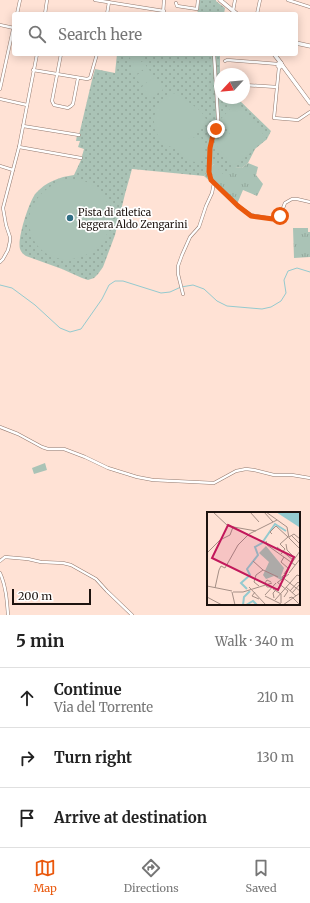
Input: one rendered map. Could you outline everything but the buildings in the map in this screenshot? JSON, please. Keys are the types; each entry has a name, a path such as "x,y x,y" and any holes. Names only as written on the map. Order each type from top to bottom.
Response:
{"main road":[{"path":"220,0 233,11"},
{"path":"298,43 309,45"},
{"path":"276,56 280,65 310,103"}],"street":[{"path":"17,12 20,0"},
{"path":"45,12 47,0"},
{"path":"95,0 164,12 164,0"},
{"path":"176,3 177,6 197,9 198,0"},
{"path":"233,11 235,0"},
{"path":"257,12 260,0"},
{"path":"288,0 310,7"},
{"path":"107,12 108,2"},
{"path":"0,25 12,27"},
{"path":"0,89 12,36"},
{"path":"0,262 8,250 10,241 3,208 19,147 36,56"},
{"path":"61,56 52,102 54,105 69,108 72,106 78,78"},
{"path":"33,70 86,80 89,79 96,56"},
{"path":"214,56 218,124 211,142 209,167 210,177 214,183 243,211 251,216 273,219 280,216 285,203 292,199 310,202"},
{"path":"225,61 280,65 274,118 298,120 310,112"},
{"path":"250,85 277,87"},
{"path":"0,99 26,105"},
{"path":"23,126 79,134"},
{"path":"19,147 81,158"},
{"path":"0,166 13,170"},
{"path":"183,294 179,280 178,266 190,237 199,227 212,193 214,183"},
{"path":"0,427 18,434 42,447 71,451 108,468 137,477 153,480 214,483 236,471 246,469 274,475 292,475 310,478"},
{"path":"0,561 5,557 15,557 41,562 71,565 96,579 132,615"},
{"path":"0,573 7,601 8,615"}],"green space":[{"path":"200,0 216,0 225,8 224,12 197,12"},
{"path":"117,56 220,56 220,68 214,68 214,104 243,104 271,131 267,139 255,149 248,163 242,168 233,167 223,174 214,164 204,176 132,169 115,235 103,267 94,278 88,280 26,256 20,249 20,237 27,212 36,193 53,181 74,175 81,160 84,149 78,147 80,141 76,141 77,135 79,135 95,69 115,73"},
{"path":"128,56 147,56 134,64"},
{"path":"143,61 147,67 135,75 131,69"},
{"path":"148,68 154,78 141,86 135,76"},
{"path":"155,78 163,90 150,98 142,86"},
{"path":"174,93 194,106 206,118 205,125 201,130 187,139 199,136 201,137 206,154 203,161 195,162 188,160 182,155 176,146 173,148 165,143 155,128 155,112 159,104 165,98"},
{"path":"234,104 239,104 267,139 233,166 215,144 230,133 220,120"},
{"path":"248,163 258,167 256,175 263,184 257,196 243,190 237,204 214,182 212,183 204,176 214,164 242,168"},
{"name":"Pista di atletica leggera Aldo Zengarini","path":"68,179 84,181 101,192 108,204 111,218 108,232 97,247 82,256 73,259 56,258 39,248 30,230 29,220 30,213 37,199 54,184"},
{"path":"293,228 308,228 308,232 310,232 310,257 294,258"},
{"path":"45,463 47,470 34,474 32,468"}],"waterway":[{"path":"0,285 12,288 35,305 60,328 70,332 81,329 102,299 109,285 115,281 123,281 161,293 170,292 181,287 193,285 204,289 217,301 227,306 262,309 271,307 281,301 286,293 284,280 288,271 297,268 310,272"}],"place":[{"name":"Pista di atletica leggera Aldo Zengarini","path":"70,218"}],"route":[{"path":"216,129 210,148 209,172 211,180 243,211 251,216 273,219 280,216"}]}
